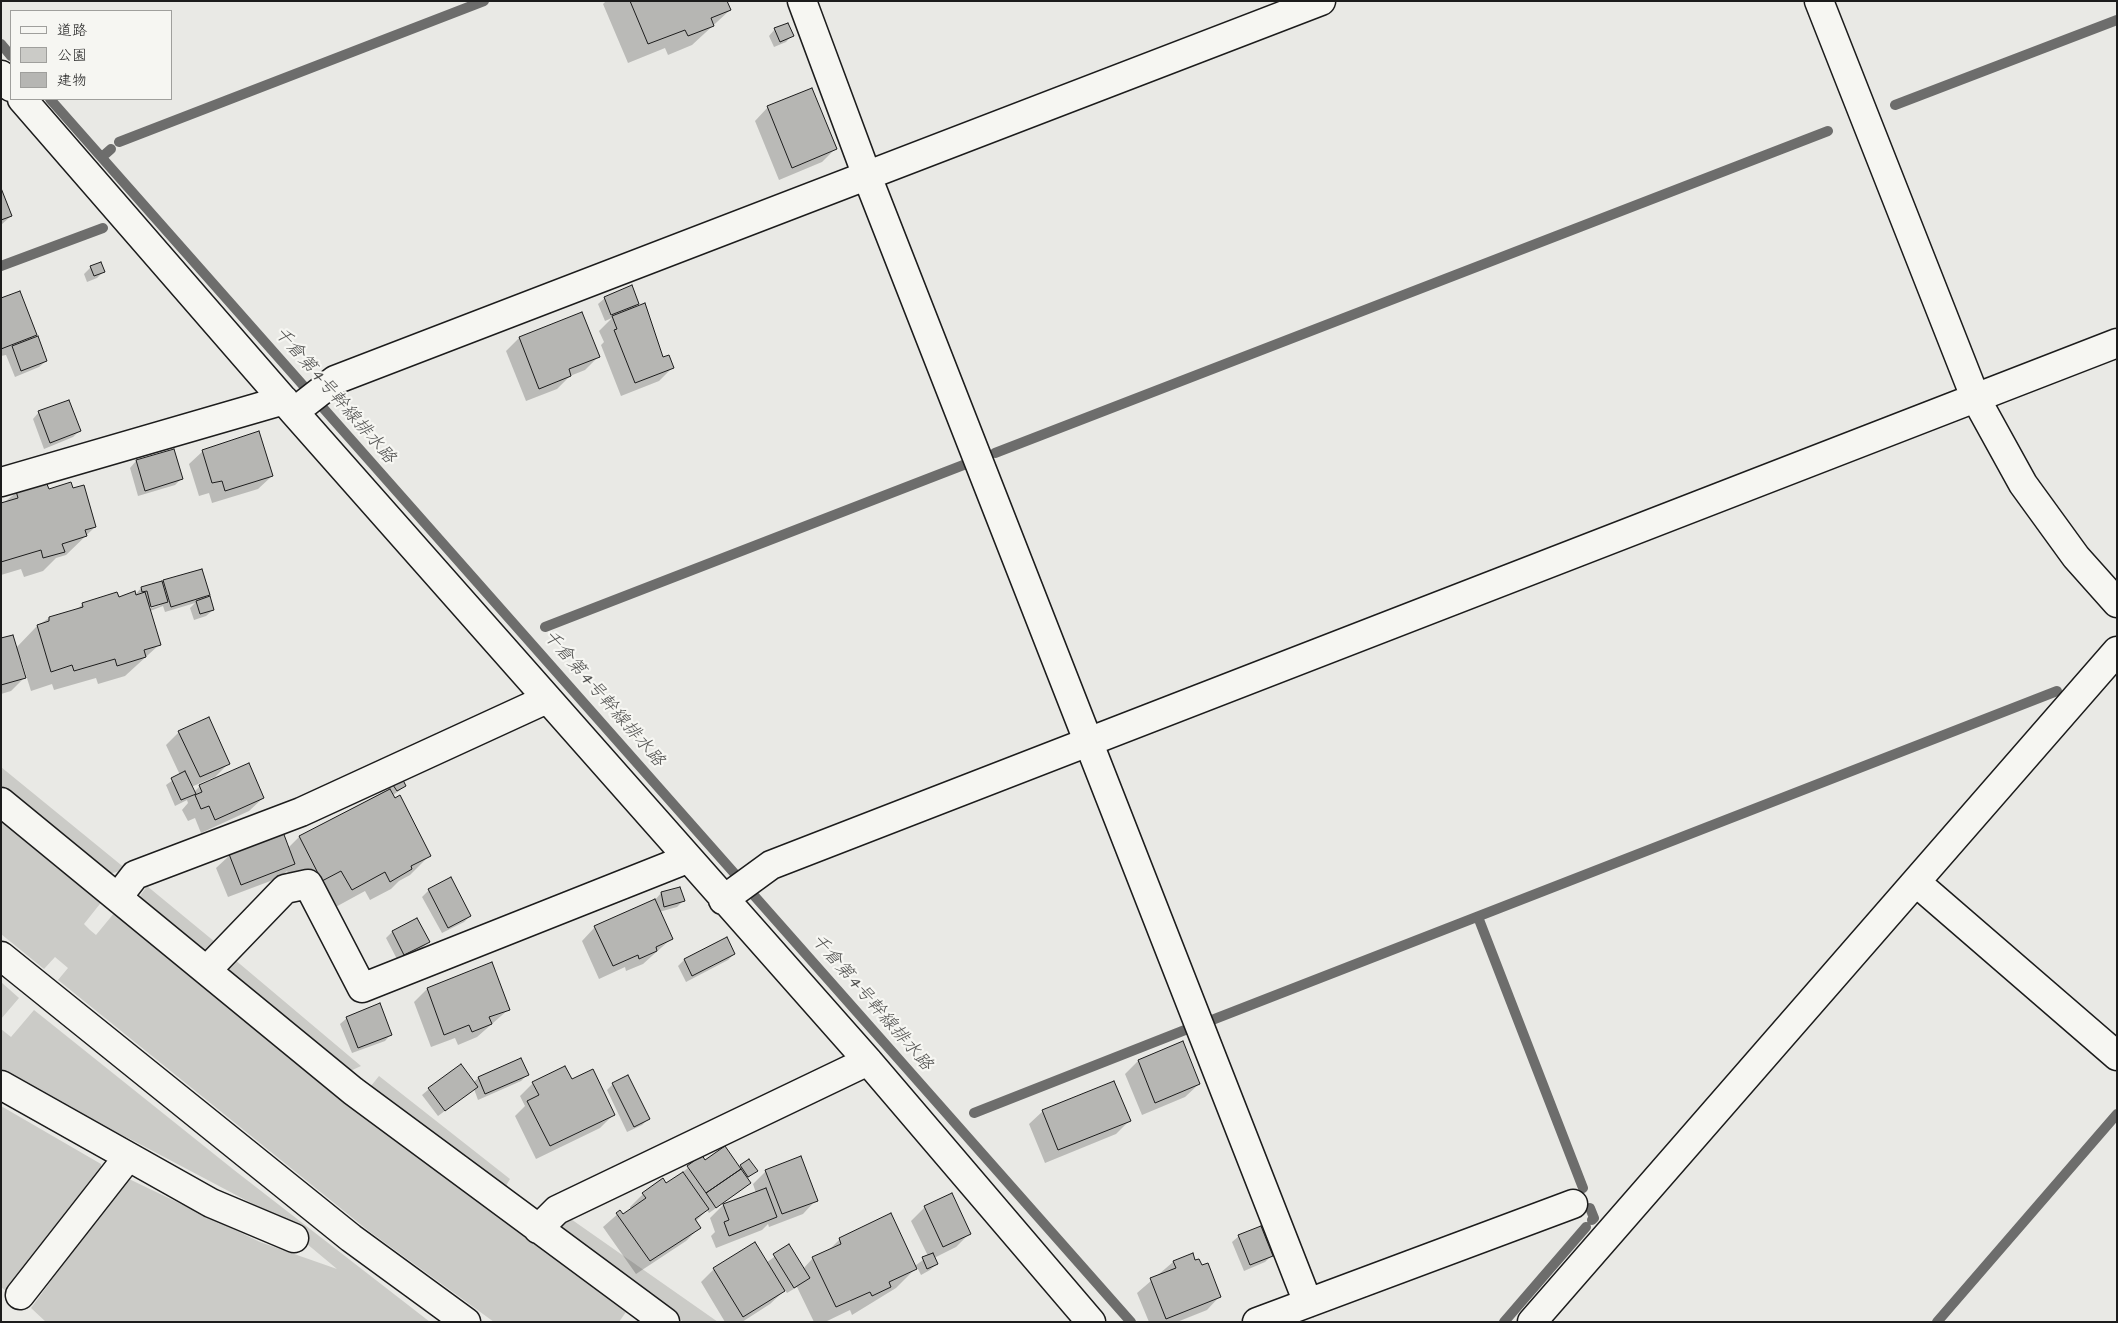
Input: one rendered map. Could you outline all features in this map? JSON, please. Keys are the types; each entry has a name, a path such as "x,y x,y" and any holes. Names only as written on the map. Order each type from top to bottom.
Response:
{"street":[{"path":"802,1 868,176 1308,1303"},
{"path":"1,482 294,405 335,380 1321,1"},
{"path":"1819,1 1975,397 2024,484 2076,557 2117,603"},
{"path":"1,75 10,86"},
{"path":"23,100 294,405 547,700 687,859 729,896 1091,1322"},
{"path":"729,896 771,865 2117,343"},
{"path":"1532,1322 1917,883 2117,651"},
{"path":"118,897 135,875 300,812 547,700"},
{"path":"1,802 353,1091 665,1322"},
{"path":"206,970 286,889 308,884 362,988 687,859"},
{"path":"1917,883 2117,1056"},
{"path":"1,956 350,1238 466,1322"},
{"path":"538,1229 557,1210 868,1061"},
{"path":"1,1085 211,1203 294,1238"},
{"path":"20,1295 128,1157"},
{"path":"1257,1322 1573,1204"}],"green space":[{"path":"1,767 126,869 100,877 1,794"},
{"path":"1,816 103,900 84,924 96,935 115,912 628,1309 619,1322 494,1322 370,1232 58,980 68,968 55,957 44,969 1,934"},
{"path":"147,886 215,942 208,950 197,954 143,911 140,896"},
{"path":"234,959 361,1066 346,1073 225,975 225,968"},
{"path":"1,982 19,998 1,1019"},
{"path":"34,1010 234,1170 430,1322 46,1322 31,1308 127,1178 260,1242 337,1269 270,1213 132,1140 14,1083 1,1074 1,1029 11,1037"},
{"path":"379,1076 510,1179 503,1191 373,1093 371,1086"},
{"path":"1,1106 101,1164 101,1174 10,1294 1,1287"},
{"path":"568,1217 718,1322 684,1322 564,1238 561,1225"}],"building":[{"path":"630,1 727,1 731,10 711,18 714,26 688,36 685,30 648,44"},
{"path":"788,23 794,36 780,42 774,28"},
{"path":"812,88 837,149 792,168 767,106"},
{"path":"1,188 12,216 1,220"},
{"path":"101,262 105,272 94,276 90,266"},
{"path":"632,285 639,304 611,315 604,297"},
{"path":"20,291 37,335 1,349 1,298"},
{"path":"645,303 663,357 669,355 674,368 635,383 614,330 617,329 612,316"},
{"path":"582,312 600,357 569,369 571,376 539,389 519,337"},
{"path":"38,336 47,361 21,371 12,346"},
{"path":"69,400 81,431 50,443 38,411"},
{"path":"259,431 273,476 225,491 222,481 212,483 202,450"},
{"path":"174,449 183,479 145,491 136,460"},
{"path":"46,482 49,489 71,482 73,488 84,485 96,527 85,530 87,536 62,544 65,552 43,558 41,550 1,562 1,503 18,498 16,491"},
{"path":"202,569 210,595 171,607 163,580"},
{"path":"162,581 168,602 151,607 147,591 142,592 141,587"},
{"path":"135,591 136,595 145,592 161,645 144,650 146,657 117,666 115,659 74,671 72,665 51,672 37,625 49,621 49,617 83,607 82,603 117,592 119,597"},
{"path":"210,596 214,610 200,614 196,601"},
{"path":"13,635 26,678 1,685 1,638"},
{"path":"209,717 230,764 200,777 178,731"},
{"path":"249,763 264,798 215,820 209,806 201,809 195,795 202,792 199,785"},
{"path":"185,771 196,794 181,800 171,778"},
{"path":"403,780 406,786 397,791 393,785"},
{"path":"390,789 395,798 400,795 431,856 411,866 412,869 390,882 385,872 352,890 341,871 322,881 299,836"},
{"path":"283,832 295,864 241,885 229,854"},
{"path":"451,877 471,916 448,928 428,889"},
{"path":"680,887 685,901 664,907 661,892"},
{"path":"655,899 673,939 656,947 657,951 639,959 638,955 613,966 594,926"},
{"path":"417,918 430,942 404,955 392,931"},
{"path":"727,937 735,954 692,976 684,959"},
{"path":"492,962 510,1010 489,1017 492,1024 472,1032 469,1025 444,1035 427,988"},
{"path":"380,1003 392,1035 358,1048 346,1017"},
{"path":"1183,1041 1200,1084 1155,1103 1138,1060"},
{"path":"521,1058 529,1075 485,1094 478,1077"},
{"path":"461,1064 478,1087 445,1111 428,1088"},
{"path":"565,1066 572,1079 593,1069 615,1115 550,1146 527,1101 539,1095 532,1082"},
{"path":"628,1075 650,1119 634,1127 612,1083"},
{"path":"1114,1081 1131,1121 1058,1150 1042,1110"},
{"path":"725,1146 741,1169 706,1193 687,1166 702,1155 705,1160"},
{"path":"801,1156 818,1201 782,1214 765,1170"},
{"path":"749,1159 758,1171 748,1177 740,1165"},
{"path":"741,1169 751,1183 716,1208 706,1193"},
{"path":"683,1172 709,1209 695,1219 701,1228 650,1261 616,1213 620,1210 623,1214 646,1198 642,1193 663,1178 666,1183"},
{"path":"766,1188 777,1217 729,1236 724,1222 729,1220 723,1204"},
{"path":"952,1193 971,1234 943,1247 924,1206"},
{"path":"891,1213 917,1269 889,1282 891,1287 872,1296 870,1292 836,1307 812,1257 841,1244 839,1238"},
{"path":"1261,1226 1273,1256 1250,1265 1238,1235"},
{"path":"755,1242 785,1291 743,1317 713,1268"},
{"path":"789,1244 810,1278 794,1288 773,1254"},
{"path":"933,1253 938,1264 927,1269 922,1257"},
{"path":"1193,1253 1195,1260 1199,1259 1202,1265 1208,1263 1221,1297 1166,1319 1150,1278 1176,1268 1173,1261"}],"waterway":[{"path":"119,142 484,1"},
{"path":"1895,105 2117,20"},
{"name":"千倉第4号幹線排水路","path":"1,44 10,55"},
{"name":"千倉第4号幹線排水路","path":"51,100 1131,1322"},
{"path":"995,453 1828,131"},
{"path":"102,157 111,149"},
{"path":"1,266 103,228"},
{"path":"545,627 966,464"},
{"path":"1212,1020 2057,691"},
{"path":"1478,917 1583,1188"},
{"path":"974,1113 1185,1030"},
{"path":"1937,1322 2117,1114"},
{"path":"1590,1208 1594,1218 1592,1220"},
{"path":"1504,1322 1586,1227"}]}
